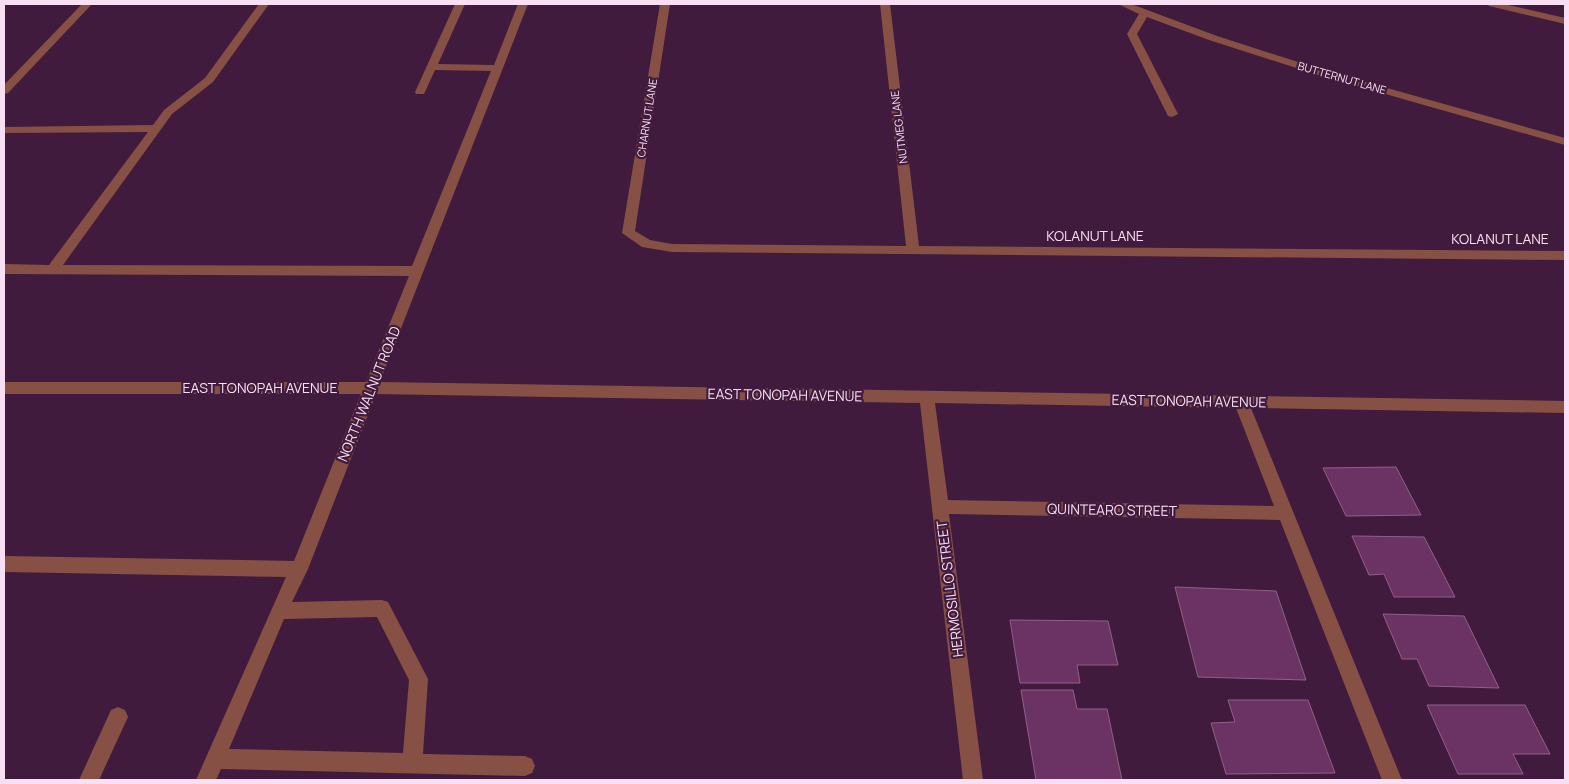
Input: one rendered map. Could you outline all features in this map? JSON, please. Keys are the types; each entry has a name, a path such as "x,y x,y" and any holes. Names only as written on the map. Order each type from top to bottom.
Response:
{"street":[{"path":"4,91 87,4"},
{"path":"53,269 168,112 209,80 264,4"},
{"path":"420,92 460,4"},
{"name":"NORTH WALNUT ROAD","path":"206,780 299,569 523,4"},
{"name":"CHARNUT LANE","path":"628,233 665,4"},
{"name":"NUTMEG LANE","path":"885,4 914,250"},
{"name":"BUTTERNUT LANE","path":"1123,4 1213,38 1319,72 1565,142"},
{"path":"1492,4 1565,21"},
{"path":"1145,12 1132,34 1172,114"},
{"path":"431,67 498,68"},
{"path":"4,130 156,128"},
{"name":"KOLANUT LANE","path":"628,233 647,244 672,248 1565,256"},
{"path":"4,269 417,271"},
{"name":"EAST TONOPAH AVENUE","path":"4,388 371,388 1565,407"},
{"name":"HERMOSILLO STREET","path":"927,397 973,780"},
{"path":"1241,402 1392,780"},
{"name":"QUINTEARO STREET","path":"940,507 1284,513"},
{"path":"4,564 299,569"},
{"path":"279,611 382,608 419,679 412,764"},
{"path":"89,780 118,717"},
{"path":"214,759 525,766"}],"building":[{"path":"1396,467 1421,515 1346,516 1323,468"},
{"path":"1352,536 1424,537 1455,597 1394,597 1384,574 1369,575"},
{"path":"1175,587 1276,591 1306,680 1198,677"},
{"path":"1383,614 1464,616 1499,688 1429,686 1417,659 1402,659"},
{"path":"1010,620 1108,621 1118,665 1077,665 1080,683 1020,683"},
{"path":"1021,690 1073,690 1077,709 1107,709 1122,780 1036,780"},
{"path":"1228,700 1308,700 1335,773 1226,774 1211,723 1235,722"},
{"path":"1427,705 1525,705 1550,754 1513,754 1523,774 1458,774"}]}
